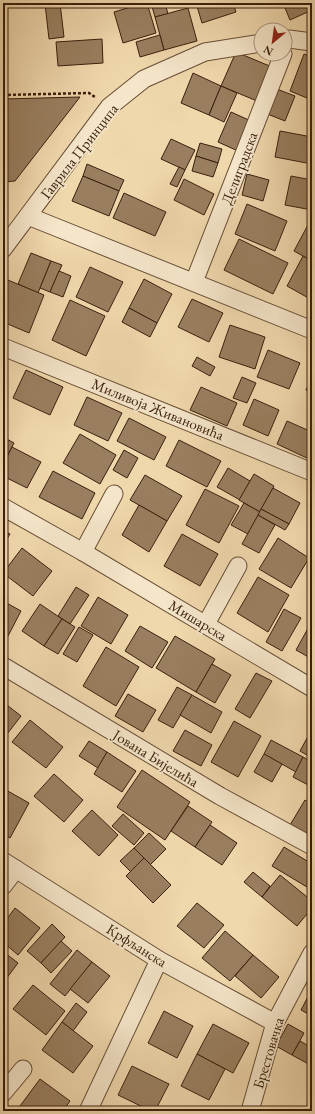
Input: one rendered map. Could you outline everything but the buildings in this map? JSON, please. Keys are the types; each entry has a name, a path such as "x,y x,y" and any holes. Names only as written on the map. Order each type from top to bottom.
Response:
{"street":[{"path":"293,45 312,42"},
{"name":"Гаврила Принципа","path":"3,249 109,107 144,79 205,52 253,44"},
{"name":"Делиградска","path":"194,282 280,62"},
{"path":"28,216 312,330"},
{"name":"Миливоја Живановића","path":"3,347 312,472"},
{"path":"83,552 114,494"},
{"name":"Мишарска","path":"3,507 206,624 312,688"},
{"path":"206,624 238,566"},
{"name":"Јована Бијелића","path":"3,666 220,796 312,846"},
{"path":"3,886 10,865"},
{"name":"Крфљанска","path":"10,865 159,960 275,1023"},
{"name":"Брестовачка","path":"256,1109 275,1023 312,953"},
{"path":"88,1111 159,960"},
{"path":"3,1093 23,1069"}],"path":[{"path":"3,95 89,93 109,107"}]}
